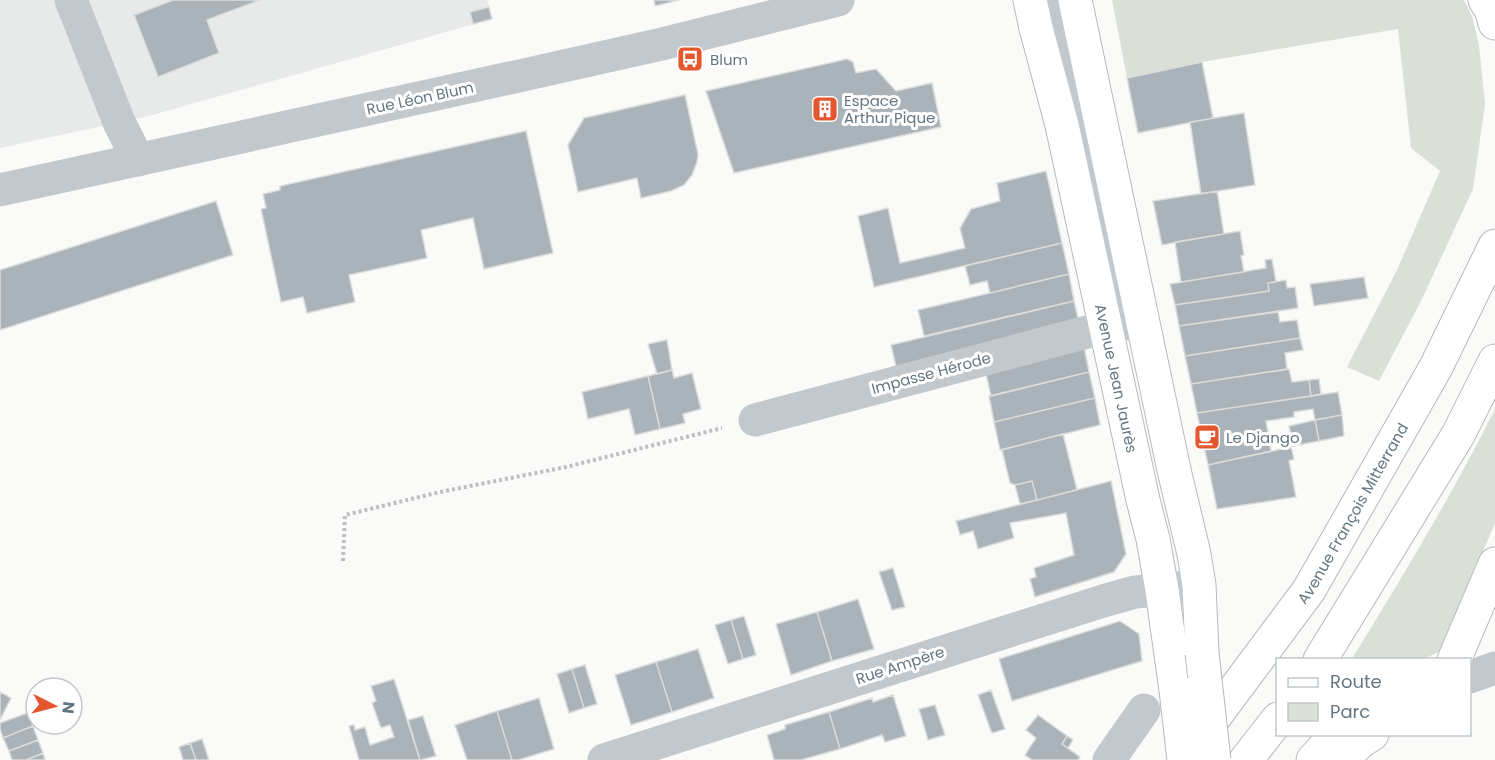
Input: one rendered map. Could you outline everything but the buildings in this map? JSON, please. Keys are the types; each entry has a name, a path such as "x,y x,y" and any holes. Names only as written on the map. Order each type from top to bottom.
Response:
{"main road":[{"name":"Avenue Jean Jaurès","path":"1030,0 1062,125 1152,539 1162,590 1183,760"},
{"path":"1075,0 1174,470 1194,554 1199,585 1202,653 1214,760"},
{"path":"1485,0 1491,9 1495,24"},
{"name":"Avenue François Mitterrand","path":"1183,760 1309,590 1437,367 1494,245"},
{"path":"1321,658 1458,435 1495,361"},
{"path":"1455,658 1492,585"},
{"path":"1246,760 1276,722"},
{"path":"1313,760 1336,736"},
{"path":"1341,760 1361,741 1370,736"}],"street":[{"path":"71,0 119,122 138,160"},
{"name":"Rue Léon Blum","path":"0,190 662,44 838,0"},
{"path":"1058,0 1153,448 1174,470"},
{"name":"Impasse Hérode","path":"755,420 1106,327"},
{"name":"Rue Ampère","path":"604,760 1135,591 1199,585"},
{"path":"1471,677 1495,668"},
{"path":"1110,760 1144,710"}],"path":[{"path":"343,561 345,515 440,492 566,467 755,420"}],"shaded area":[{"path":"0,0 487,0 492,19 149,116 0,148"}],"green space":[{"path":"1112,0 1464,0 1472,16 1479,46 1485,104 1473,189 1421,301 1379,381 1347,367 1397,270 1440,171 1411,148 1398,29 1202,62 1127,78"},
{"path":"1495,409 1495,523 1440,651 1426,658 1352,658 1426,536"}],"place":[{"name":"Blum","path":"690,59"},
{"name":"Espace Arthur Pique","path":"825,109"},
{"name":"Le Django","path":"1207,437"}]}
